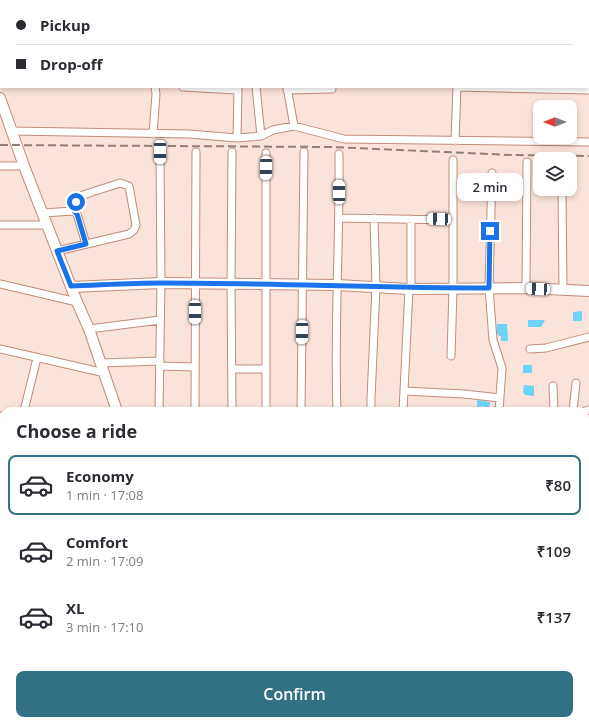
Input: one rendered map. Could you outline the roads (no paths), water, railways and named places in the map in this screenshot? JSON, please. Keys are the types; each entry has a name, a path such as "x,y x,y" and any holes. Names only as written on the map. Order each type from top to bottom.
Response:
{"street":[{"path":"153,134 155,88"},
{"path":"210,88 237,89 237,138"},
{"path":"256,88 261,136"},
{"path":"455,140 457,88"},
{"path":"501,88 589,90"},
{"path":"294,126 287,89 332,89"},
{"path":"0,98 24,166 89,329 116,407"},
{"path":"12,131 189,134 237,138 261,136 273,130 294,126 344,139 589,142"},
{"path":"159,407 161,283 160,152"},
{"path":"195,407 196,152"},
{"path":"232,152 230,284 232,407"},
{"path":"301,407 304,152"},
{"path":"266,153 266,407"},
{"path":"337,407 335,361 339,218 339,154"},
{"path":"451,356 453,289 453,160"},
{"path":"526,288 527,162"},
{"path":"0,166 24,166"},
{"path":"492,174 489,288 493,340 502,368 499,407"},
{"path":"57,251 129,234 134,230 136,225 129,186 120,183 83,195 76,202 74,211 77,214 86,244"},
{"path":"562,196 564,290"},
{"path":"43,213 74,211"},
{"path":"339,218 453,220"},
{"path":"371,407 370,398 376,287 374,218"},
{"path":"403,407 410,289 411,219"},
{"path":"0,225 47,225"},
{"path":"71,286 161,283 337,285 410,289 526,288 589,291"},
{"path":"0,284 77,302"},
{"path":"89,329 160,320"},
{"path":"530,350 546,348 589,337"},
{"path":"0,349 37,358 103,368 160,363 195,367"},
{"path":"25,407 37,358"},
{"path":"232,369 266,369"},
{"path":"573,407 576,383"},
{"path":"553,386 554,407"},
{"path":"404,391 464,394 500,398"}],"railway":[{"path":"0,145 332,147 512,155 589,156"}]}
